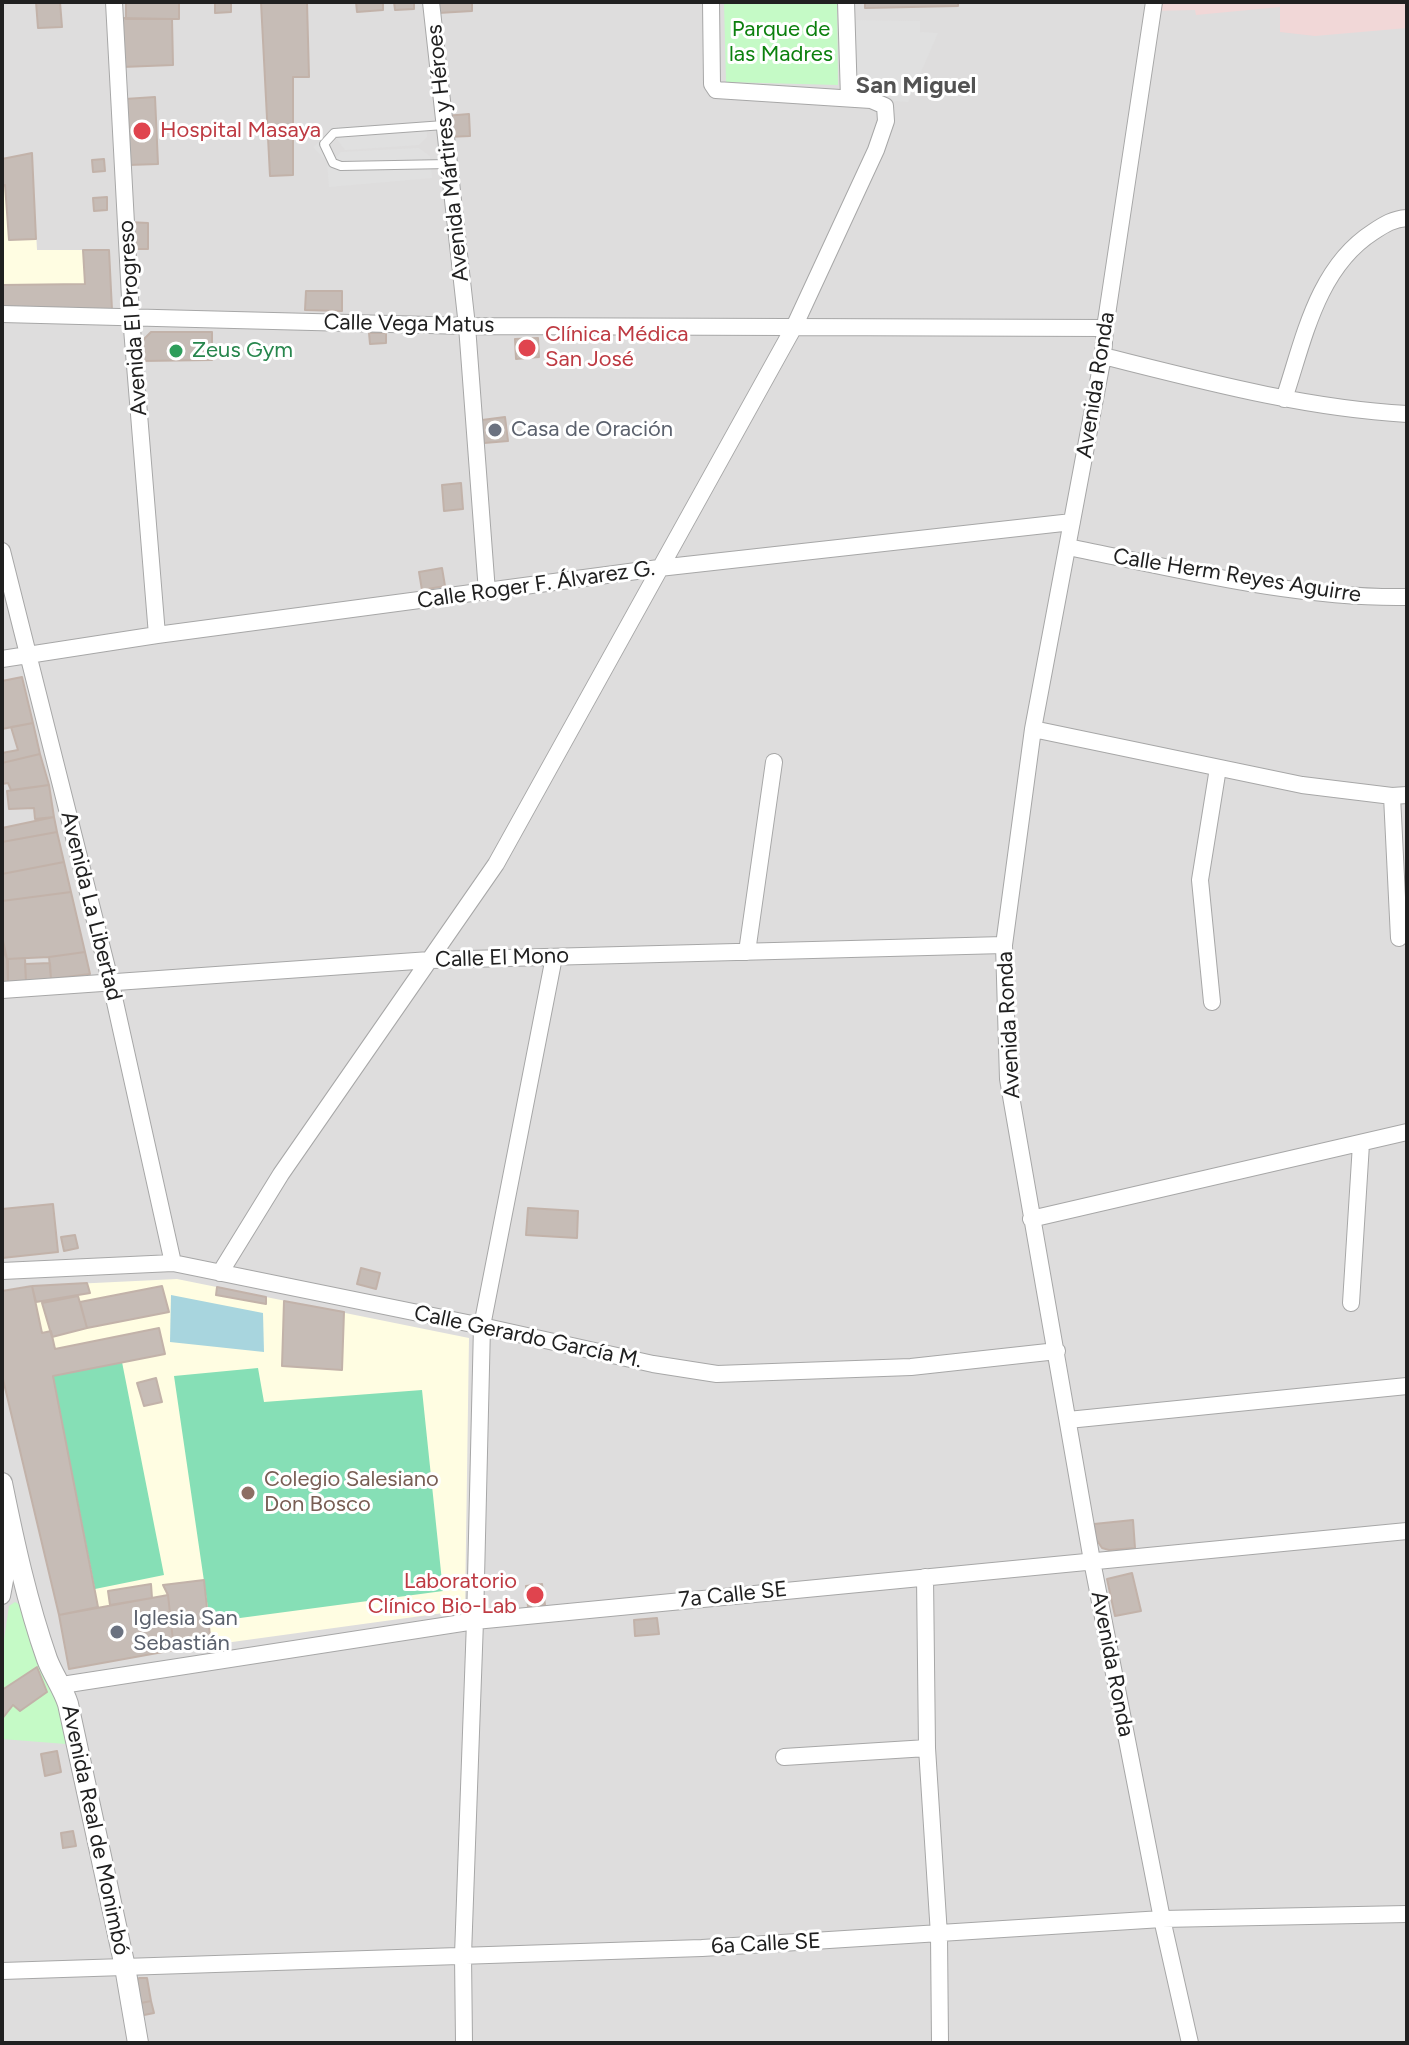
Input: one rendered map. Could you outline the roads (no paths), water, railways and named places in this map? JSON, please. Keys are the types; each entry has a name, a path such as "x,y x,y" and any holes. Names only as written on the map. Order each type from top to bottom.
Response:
{"street":[{"name":"Avenida El Progreso","path":"114,2 131,316 157,635"},
{"name":"Avenida Mártires y Héroes","path":"431,2 467,326 487,592"},
{"path":"220,1273 281,1174 496,864 794,327 876,150 886,121 885,106 871,100 716,90 712,84 711,2"},
{"path":"846,2 849,98"},
{"name":"Avenida Ronda","path":"1154,2 1103,356 1033,729 1004,945 1008,1079 1031,1219 1057,1351 1092,1561 1162,1919 1190,2043"},
{"path":"1284,399 1314,308 1331,273 1357,242 1393,219 1407,218"},
{"name":"Calle Vega Matus","path":"2,314 467,326 1105,328"},
{"path":"1103,356 1284,399 1354,411 1407,414"},
{"name":"Calle Roger F. Álvarez G.","path":"2,659 157,635 659,568 1072,522"},
{"name":"Calle Herm Reyes Aguirre","path":"1068,547 1238,581 1371,598 1407,597"},
{"name":"Avenida La Libertad","path":"2,551 111,984 173,1263"},
{"path":"1033,729 1302,785 1399,796 1399,938"},
{"path":"747,952 774,762"},
{"path":"1212,1002 1200,880 1218,768"},
{"name":"Calle El Mono","path":"2,990 430,960 1004,945"},
{"path":"464,2043 463,1955 482,1326 554,957"},
{"path":"1031,1219 1407,1132"},
{"path":"1351,1303 1361,1144"},
{"name":"Calle Gerardo García M.","path":"2,1271 173,1263 653,1364 717,1374 911,1367 1057,1351"},
{"path":"1068,1420 1407,1386"},
{"name":"Avenida Real de Monimbó","path":"2,1483 13,1539 48,1660 62,1685 68,1704 125,1967 138,2043"},
{"name":"7a Calle SE","path":"62,1685 475,1621 1407,1531"},
{"path":"2,1596 13,1539"},
{"path":"925,1577 927,1748 939,1935 940,2043"},
{"path":"784,1757 927,1748"},
{"name":"6a Calle SE","path":"2,1971 702,1948 1162,1919 1407,1914"}],"lane":[{"path":"445,125 334,133 324,144 333,163 341,166 449,164"}],"water":[{"path":"171,1295 263,1313 264,1352 170,1342"}],"place":[{"name":"Hospital Masaya","path":"142,131"},
{"name":"Clínica Médica San José","path":"527,348"},
{"name":"Zeus Gym","path":"176,351"},
{"name":"Casa de Oración","path":"495,430"},
{"name":"Colegio Salesiano Don Bosco","path":"248,1493"},
{"name":"Laboratorio Clínico Bio-Lab","path":"535,1595"},
{"name":"Iglesia San Sebastián","path":"117,1632"}],"district":[{"name":"San Miguel","path":"916,86"}],"park label":[{"name":"Parque de las Madres","path":"781,42"}]}
